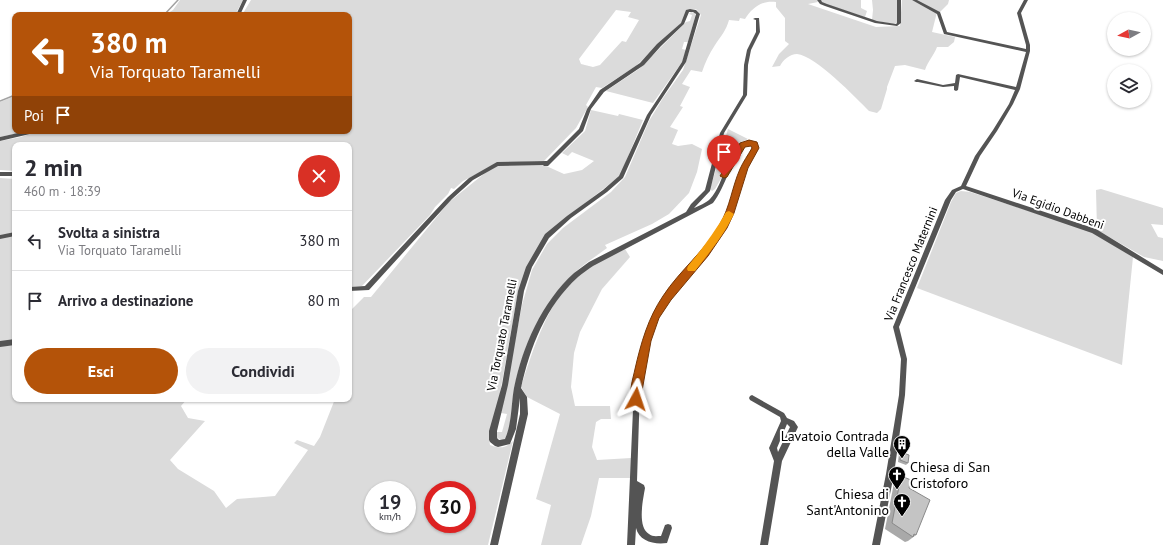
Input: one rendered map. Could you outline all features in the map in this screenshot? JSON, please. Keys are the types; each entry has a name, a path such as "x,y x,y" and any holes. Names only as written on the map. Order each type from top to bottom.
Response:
{"street":[{"path":"239,12 245,0"},
{"path":"819,0 826,5 876,22 897,25 899,23 900,0"},
{"path":"914,0 939,13 945,33 1028,51"},
{"path":"963,187 978,156 995,132 1018,90 1028,51 1028,45 1019,13 1026,0"},
{"name":"Via Torquato Taramelli","path":"352,289 367,288 450,198 471,179 497,164 547,164 581,130 589,109 602,91 642,64 659,45 683,23 687,11 691,10 697,12 698,14 684,62 648,115 621,176 605,191 569,217 547,236 529,267 521,291 505,385 493,430 493,440 498,444 507,442 511,434 517,389 527,353 546,312 559,293 582,269 711,202 717,196"},
{"path":"631,545 637,387 649,335 655,317 667,297 705,253 724,225 730,213 744,168 755,148 754,144 749,142 743,145 724,176 717,196 707,191 722,132 745,95 748,50 758,32 759,23 758,20 754,19"},
{"path":"956,90 958,75 1018,90"},
{"path":"916,80 948,86 957,84"},
{"path":"0,139 21,134"},
{"path":"0,174 12,174"},
{"name":"Via Egidio Dabbeni","path":"963,187 1094,231 1163,272"},
{"name":"Via Francesco Maternini","path":"876,545 890,474 902,395 904,359 897,336 896,327 948,200 954,191 963,187"},
{"name":"Via Torquato Taramelli","path":"688,214 693,205 707,191"},
{"path":"0,236 12,234"},
{"path":"0,344 12,342"},
{"path":"494,545 524,414 524,399 521,392 517,389"},
{"path":"752,398 782,415 785,421 791,422 794,427 778,461 764,545"},
{"path":"634,483 641,488 638,531 641,539 648,543 655,544 664,540 668,528"}],"shaded area":[{"path":"180,0 243,0 237,12 170,12"},
{"path":"251,0 817,0 818,2 808,4 876,27 900,26 902,0 912,0 937,12 932,32 955,37 954,42 948,47 937,47 925,70 905,65 895,66 881,109 877,113 869,111 835,78 805,56 797,54 789,56 780,66 772,67 779,54 789,44 785,41 785,18 776,7 776,2 766,2 754,8 745,19 740,18 739,21 729,20 725,30 709,55 702,72 691,70 682,84 690,87 680,106 683,107 670,127 678,130 672,144 678,146 692,144 702,149 697,172 689,193 669,214 652,224 605,245 607,248 580,268 556,293 537,323 522,357 517,374 509,426 506,438 503,440 497,438 497,432 502,432 507,414 501,413 522,305 532,270 547,244 563,228 611,192 625,177 649,121 683,70 701,15 696,9 691,9 680,24 636,66 602,88 596,87 586,105 588,107 576,128 544,161 499,163 463,181 454,189 451,188 448,194 435,207 430,215 362,286 352,287 352,142 12,142 12,171 0,170 0,141 30,134 352,134 352,12 244,12","holes":["616,10 631,12 628,17 639,20 626,42 622,41 600,65 593,67 581,64 579,59"]},
{"path":"820,0 861,0 861,8 867,11 865,17 822,3"},
{"path":"872,0 898,0 897,23 893,24 872,20"},
{"path":"915,0 949,0 948,4 940,12"},
{"path":"691,12 695,13 695,17 688,42 684,42 682,49 686,50 682,62 653,103 606,91 639,69 686,22 690,21 692,15 689,14"},
{"path":"12,97 12,134 14,134 0,137 0,102"},
{"path":"591,110 618,116 619,114 643,120 620,176 548,232 518,292 499,399 489,438 490,445 497,447 503,447 513,441 488,545 0,545 0,346 12,345 12,402 184,402 181,406 188,418 205,421 170,460 178,469 214,491 226,508 237,499 275,496 308,450 294,443 297,440 314,446 320,437 334,402 352,402 352,309 364,297 371,297 449,202 485,173 498,165 544,165 564,174 582,170 594,161 572,152 568,156 562,153 585,131"},
{"path":"728,129 748,139 742,142 715,189 712,191 710,189"},
{"path":"0,178 12,179 12,233 0,235"},
{"path":"1101,189 1163,208 1163,225 1151,224 1158,237 1163,238 1163,261 1144,257 1097,230 1096,190"},
{"path":"961,191 970,192 1090,231 1133,257 1122,365 917,288 951,202 956,193"},
{"path":"12,236 12,340 0,342 0,238"},
{"path":"625,249 630,257 602,289 580,332 574,353 571,387 575,406 610,406 611,419 601,419 596,422 592,447 597,460 631,458 631,478 599,478 591,516 581,545 541,545 551,505 536,499 560,414 527,397 521,387 530,358 543,326 550,311 568,284 584,270"}],"building":[{"path":"901,452 909,455 908,463 900,460"},
{"path":"901,476 911,480 909,488 930,500 916,535 914,534 913,537 892,523"}],"waterway":[{"path":"167,12 178,0"},
{"path":"0,101 12,96"}],"slow traffic":[{"path":"691,269 705,253 724,225 729,214"}],"place":[{"name":"Lavatoio Contrada della Valle","path":"902,459"},
{"name":"Chiesa di San Cristoforo","path":"897,490"},
{"name":"Chiesa di Sant'Antonino","path":"902,517"}],"route":[{"path":"636,399 646,341 655,317 667,297 705,253 724,225 730,213 744,168 755,148 753,143 749,142 743,145 724,176"}]}
